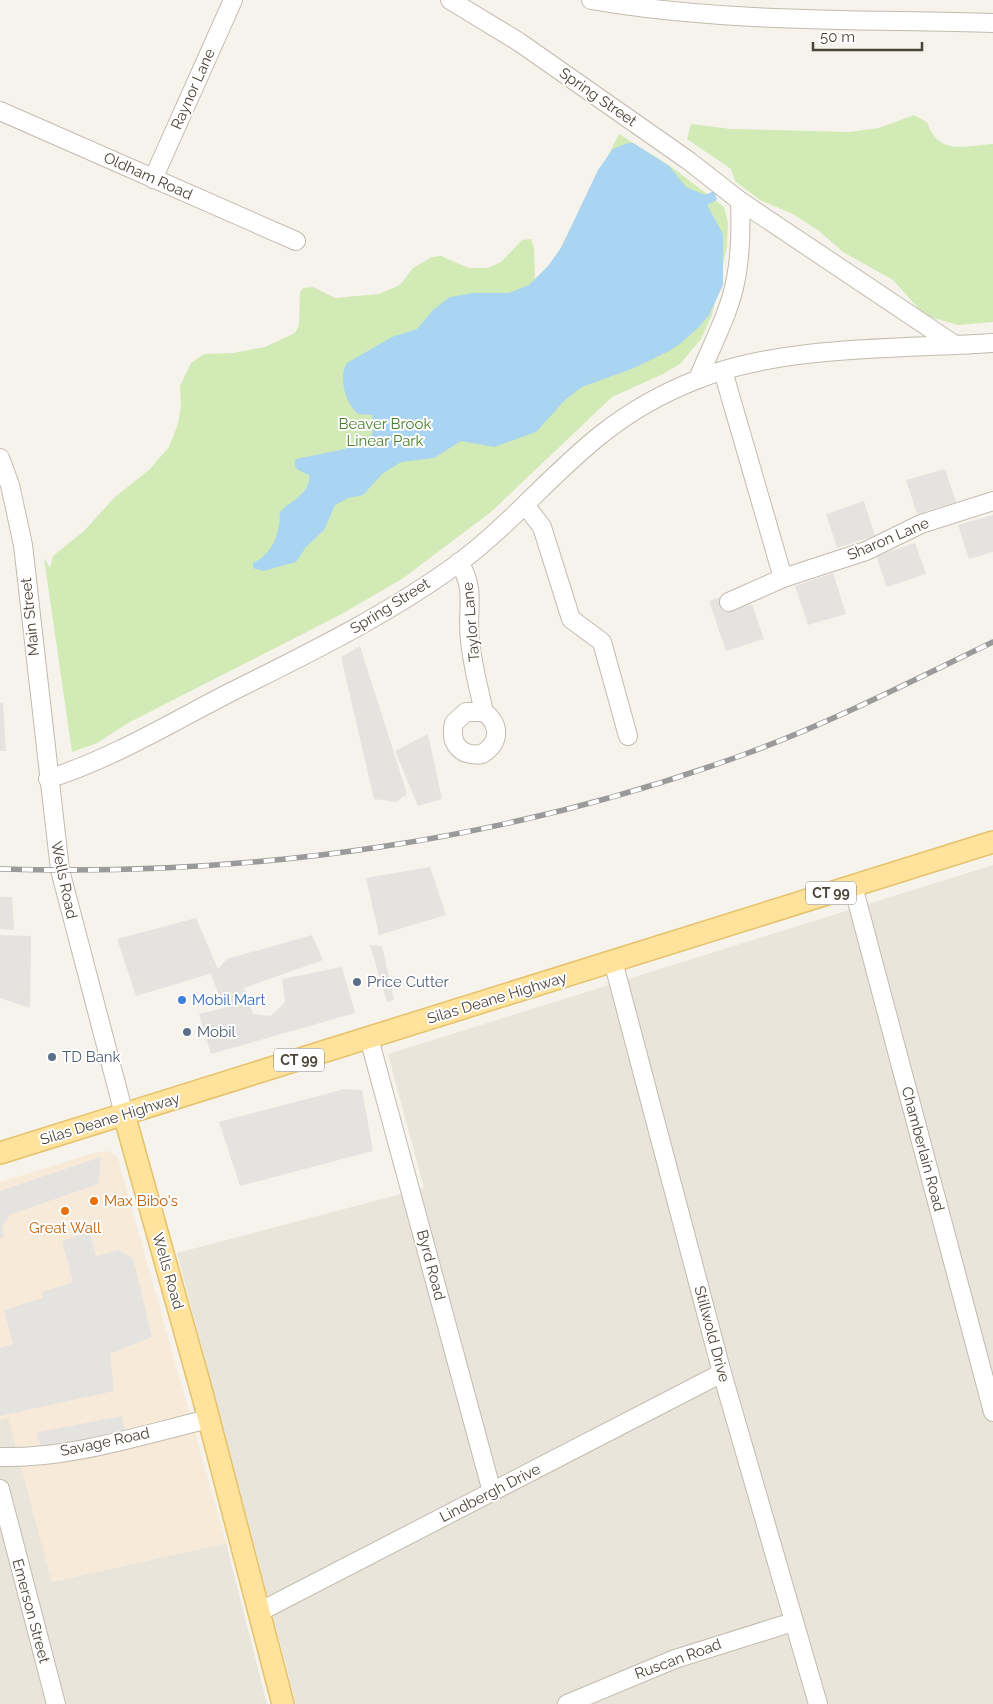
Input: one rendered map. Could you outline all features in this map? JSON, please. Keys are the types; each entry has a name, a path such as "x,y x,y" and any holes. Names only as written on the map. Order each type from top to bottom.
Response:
{"main road":[{"name":"Silas Deane Highway","path":"0,1153 993,842"},
{"name":"Wells Road","path":"124,1114 209,1420 283,1704"}],"street":[{"name":"Raynor Lane","path":"153,179 233,0"},
{"name":"Spring Street","path":"450,0 519,42 690,161 740,200 955,346"},
{"path":"591,0 651,10 709,15 993,22"},
{"name":"Oldham Road","path":"0,111 296,241"},
{"path":"698,379 731,298 736,279 741,235 740,200"},
{"name":"Spring Street","path":"48,779 89,764 327,644 391,608 459,562 526,506 603,433 654,400 698,379 723,371 808,355 993,343"},
{"path":"723,371 783,578"},
{"name":"Main Street","path":"0,458 10,485 23,545 48,779"},
{"name":"Sharon Lane","path":"730,602 783,578 866,551 921,524 993,501"},
{"path":"526,506 535,516 545,534 570,619 602,642 628,736"},
{"name":"Taylor Lane","path":"459,562 470,586 472,602 469,639 484,712"},
{"name":"Wells Road","path":"48,779 57,853 67,900 124,1114"},
{"name":"Chamberlain Road","path":"853,886 993,1412"},
{"name":"Stillwold Drive","path":"613,961 722,1373 818,1704"},
{"name":"Byrd Road","path":"369,1038 492,1492"},
{"name":"Lindbergh Drive","path":"259,1612 722,1373"},
{"name":"Savage Road","path":"0,1456 18,1457 68,1452 209,1420"},
{"name":"Emerson Street","path":"0,1489 56,1704"},
{"name":"Ruscan Road","path":"567,1704 675,1659 793,1622"}],"shaded area":[{"path":"945,469 956,502 917,514 906,480"},
{"path":"864,501 875,536 837,548 826,514"},
{"path":"993,515 993,552 969,559 958,525"},
{"path":"915,543 926,574 887,587 876,556"},
{"path":"833,573 846,614 808,625 795,586"},
{"path":"733,592 744,607 752,604 764,639 726,651 709,601"},
{"path":"360,646 407,794 396,802 374,799 341,657"},
{"path":"3,702 6,751 0,751 0,703"},
{"path":"428,734 442,799 418,806 395,751"},
{"path":"993,865 993,1704 296,1704 177,1253 424,1188 388,1054"},
{"path":"430,867 446,915 379,935 366,878"},
{"path":"0,897 12,897 14,930 0,929"},
{"path":"196,918 218,969 227,959 312,935 323,960 244,988 253,1014 271,1016 285,1002 282,979 342,967 355,1013 211,1054 199,1014 224,1008 211,975 213,973 136,996 117,939"},
{"path":"0,935 31,936 30,1008 0,998"},
{"path":"370,945 382,946 394,1000 387,1002"},
{"path":"345,1089 362,1090 373,1151 240,1186 219,1122"},
{"path":"108,1151 117,1156 226,1543 52,1582 8,1418 0,1420 0,1182 94,1153"},
{"path":"101,1157 98,1184 9,1215 3,1226 3,1237 0,1238 0,1191"},
{"path":"90,1232 96,1256 119,1250 133,1258 152,1337 110,1354 114,1391 0,1416 0,1348 13,1344 4,1310 43,1298 42,1292 73,1282 62,1241"},
{"path":"122,1416 127,1438 44,1454 36,1433"},
{"path":"8,1417 52,1582 226,1543 267,1704 0,1704 0,1420"}],"green space":[{"path":"914,115 927,122 932,133 945,144 962,147 993,144 993,322 958,325 930,317 918,308 893,280 843,252 819,231 793,214 760,200 735,181 731,169 687,139 691,124 731,129 850,132 879,128"},
{"name":"Beaver Brook Linear Park","path":"619,134 669,165 724,207 728,223 727,247 712,315 701,339 680,364 663,374 612,397 491,512 402,579 338,616 128,723 97,743 72,752 44,558 50,568 53,556 84,531 115,497 150,469 169,447 178,424 181,405 180,386 191,363 204,354 233,353 265,347 295,333 299,325 300,292 303,288 313,287 335,298 379,294 400,285 413,268 432,257 441,256 469,268 488,268 501,262 522,240 531,239 534,249 535,280 544,280"}],"water":[{"path":"633,143 669,166 686,187 705,195 714,191 717,200 707,205 723,234 723,285 709,315 700,326 669,351 634,368 582,387 566,399 536,432 494,447 461,441 434,458 401,462 382,474 363,495 348,498 335,505 324,530 306,547 296,562 263,571 253,568 253,563 266,554 274,542 279,528 280,512 304,492 307,487 309,475 296,468 296,459 345,449 372,435 374,425 372,415 358,414 346,397 343,375 347,363 392,337 417,329 433,310 450,297 473,293 509,293 529,285 548,266 561,248 598,170 613,149"}],"railway":[{"path":"0,869 95,870 190,867 285,859 380,847 473,830 566,809 658,784 779,741 872,701 993,642"}],"place":[{"name":"Price Cutter","path":"357,982"},
{"name":"Mobil Mart","path":"182,1000"},
{"name":"Mobil","path":"187,1032"},
{"name":"TD Bank","path":"52,1057"},
{"name":"Max Bibo's","path":"94,1201"},
{"name":"Great Wall","path":"65,1211"}]}
